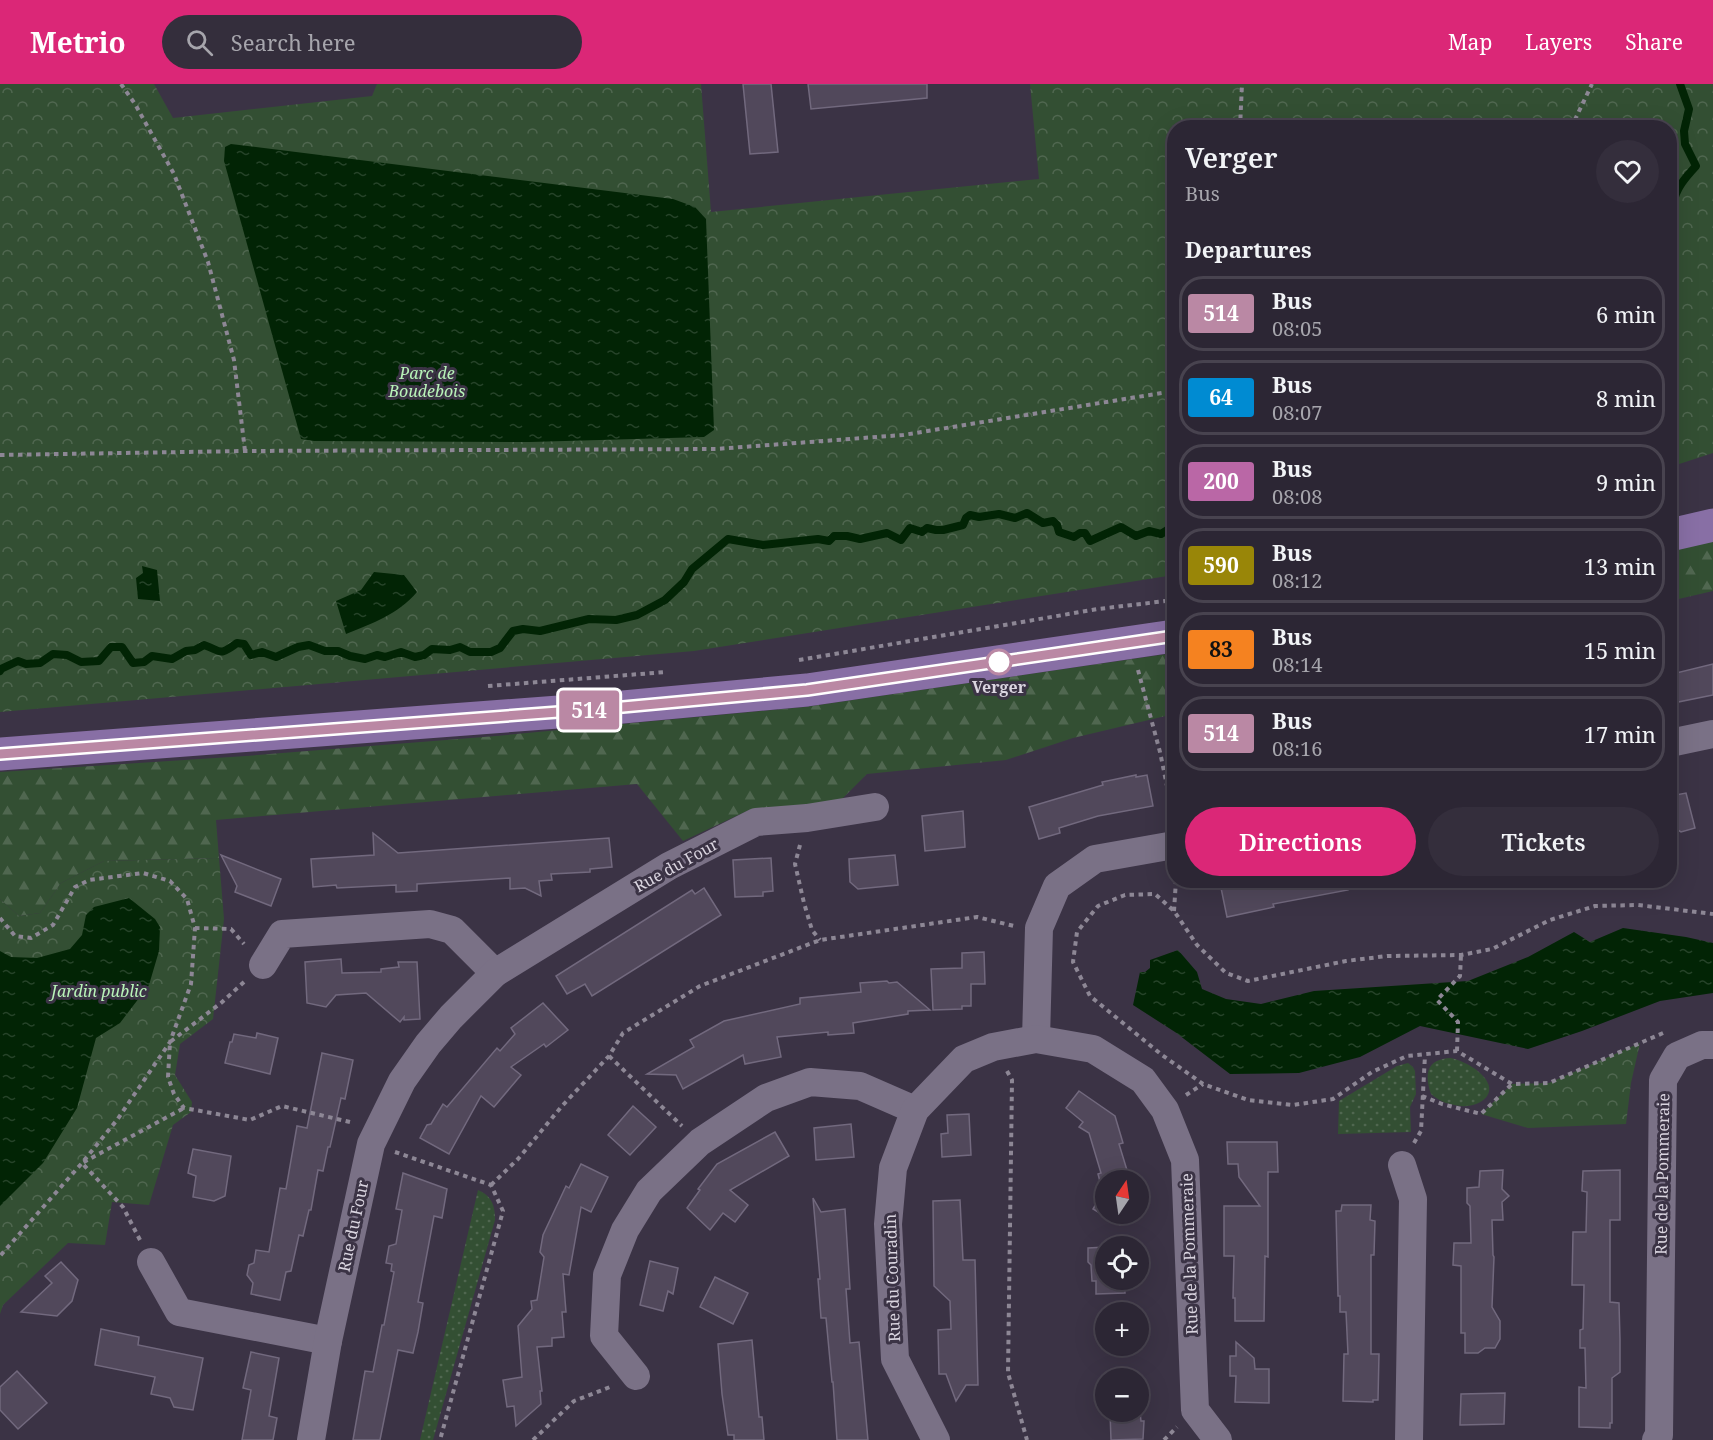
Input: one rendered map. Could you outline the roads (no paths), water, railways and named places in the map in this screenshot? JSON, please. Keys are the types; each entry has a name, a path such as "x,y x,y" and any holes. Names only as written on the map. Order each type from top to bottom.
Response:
{"main road":[{"path":"1677,533 1713,525"},
{"path":"0,754 612,708 807,690 1167,637"}],"street":[{"path":"1677,742 1713,734"},
{"name":"Rue du Four","path":"311,1440 328,1341 374,1136 402,1081 428,1044 452,1017 495,973 669,866 756,822 807,818 875,807"},
{"path":"1036,1039 1040,928 1057,886 1095,859 1167,846"},
{"path":"262,965 282,934 430,924 453,930 495,973"},
{"name":"Rue du Couradin","path":"936,1440 895,1359 888,1224 893,1167 915,1110 964,1059 993,1047 1036,1039"},
{"name":"Rue de la Pommeraie","path":"1036,1039 1093,1049 1143,1080 1165,1110 1185,1160 1195,1410 1218,1440"},
{"name":"Rue de la Pommeraie","path":"1656,1440 1659,1436 1663,1080 1677,1056 1702,1045 1713,1045"},
{"path":"636,1376 604,1336 607,1275 625,1230 649,1191 700,1142 766,1098 810,1082 860,1086 915,1110"},
{"path":"1402,1165 1413,1199 1409,1440"},
{"path":"151,1262 179,1312 328,1341"}],"water":[{"path":"231,144 673,199 695,207 706,219 714,430 704,437 530,442 314,441 301,439 224,161 225,147"},
{"path":"142,566 157,570 160,601 138,599 136,578 143,573"},
{"path":"374,572 404,575 417,592 393,612 346,634 336,601 361,590"},
{"path":"129,898 155,919 160,927 159,951 149,985 120,1023 96,1038 77,1108 43,1163 0,1206 0,951 11,957 37,958 70,949 82,935 86,915 94,907"},
{"path":"1623,928 1713,943 1713,993 1660,1001 1528,1049 1420,1026 1360,1057 1299,1073 1230,1074 1175,1032 1133,1005 1140,972 1145,972 1150,968 1150,960 1178,950 1197,972 1202,989 1226,999 1261,1004 1314,991 1468,981 1528,957 1574,932 1590,942"}],"waterway":[{"path":"1677,192 1696,166 1685,144 1684,131 1689,109 1680,84"},
{"path":"0,671 18,661 26,664 40,663 53,654 67,655 81,662 99,661 111,647 122,647 133,663 144,662 152,656 172,659 204,645 220,652 237,643 244,644 251,655 262,652 276,657 298,647 309,645 325,651 338,651 365,659 377,655 385,657 401,652 415,657 424,655 432,649 450,650 460,647 470,652 491,652 500,648 513,631 523,629 540,631 589,619 616,620 637,615 665,600 684,582 692,569 728,539 763,545 818,539 829,541 834,536 860,539 887,533 901,540 910,528 922,532 927,528 943,530 963,525 970,515 979,517 999,514 1015,518 1027,513 1043,523 1053,521 1059,532 1074,537 1085,533 1090,541 1121,527 1136,536 1149,531 1161,534 1167,530"}],"place":[{"name":"Verger","path":"999,662"}],"park label":[{"name":"Parc de Boudebois","path":"427,382"},
{"name":"Jardin public","path":"99,991"}]}
